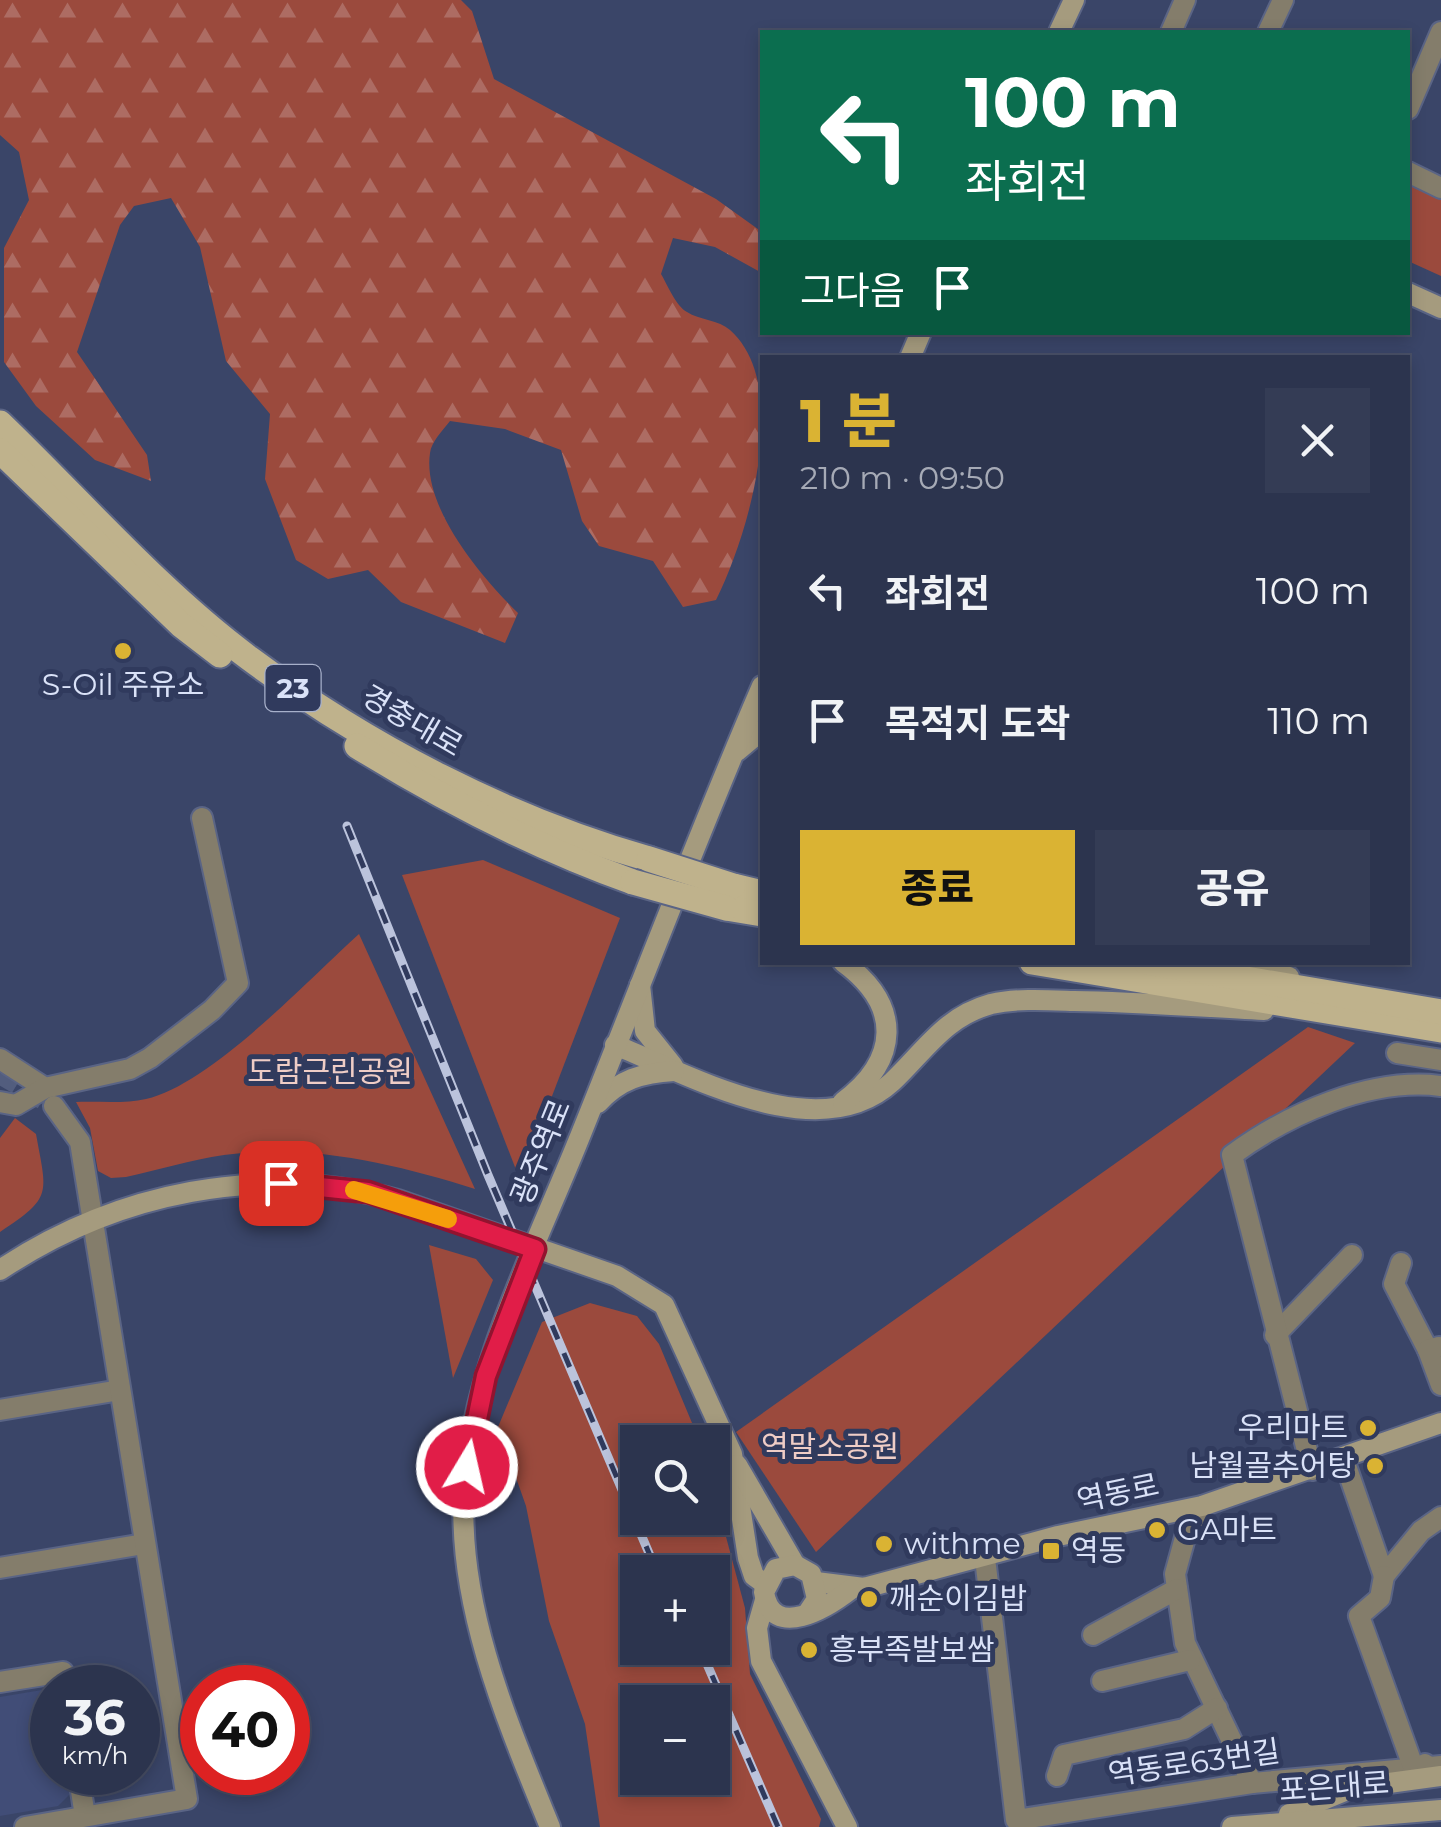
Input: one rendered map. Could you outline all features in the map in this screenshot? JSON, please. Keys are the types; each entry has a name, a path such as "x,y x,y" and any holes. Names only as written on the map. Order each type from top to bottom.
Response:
{"main road":[{"name":"경충대로","path":"0,423 196,614 248,657 308,698 481,798 569,836 648,858 760,913"},
{"name":"경충대로","path":"0,451 182,625 244,674 478,818 634,882 729,897 760,893"},
{"path":"1053,965 1353,1007 1441,1012"},
{"path":"1160,965 1441,1030"}],"street":[{"path":"1060,30 1074,0"},
{"path":"1172,30 1185,0"},
{"path":"1269,30 1283,0"},
{"path":"1410,105 1436,59 1441,32"},
{"path":"1410,173 1441,188"},
{"path":"1410,294 1441,308"},
{"name":"광주역로","path":"550,1827 499,1693 467,1552 464,1494 480,1399 640,978 760,691"},
{"path":"732,756 760,732"},
{"path":"0,1102 16,1105 49,1097 130,1069 174,1041 238,982 202,818"},
{"path":"729,897 760,886"},
{"path":"729,897 760,922"},
{"path":"840,1104 876,1073 887,1048 886,1024 878,1000 846,965"},
{"path":"1249,965 1353,1007"},
{"path":"640,978 645,1031 677,1070"},
{"path":"614,1045 752,1101 811,1110 863,1102 882,1091 944,1026 995,1003 1353,1007"},
{"path":"1397,1053 1441,1060"},
{"path":"0,1059 49,1097 80,1142 187,1799 26,1827"},
{"path":"590,1112 612,1088 627,1080 643,1073 677,1070"},
{"path":"1312,1470 1232,1155 1271,1130 1381,1087 1416,1083 1441,1086"},
{"path":"0,1270 49,1237 92,1218 202,1188 307,1184 398,1200 617,1276 664,1305 732,1454 795,1565 816,1582 851,1589"},
{"path":"1275,1336 1352,1255"},
{"path":"1400,1264 1394,1284 1435,1348 1441,1385"},
{"path":"0,1410 120,1390"},
{"name":"역동로","path":"799,1616 830,1606 851,1589 985,1558 1058,1536 1202,1506 1344,1460 1441,1423"},
{"path":"732,1454 754,1576 774,1614 799,1616"},
{"path":"1344,1460 1384,1576"},
{"path":"1202,1506 1186,1534 1175,1574 1177,1589 1190,1660 1211,1690 1252,1783"},
{"path":"1441,1517 1421,1531 1384,1576 1380,1598 1360,1616 1414,1768 1441,1756"},
{"path":"0,1568 144,1544"},
{"name":"역동로63번길","path":"985,1558 1016,1820 1252,1783 1441,1766"},
{"path":"795,1565 776,1569 765,1592 757,1628 759,1651 765,1673 843,1825"},
{"path":"759,1651 817,1599 816,1582"},
{"path":"1092,1635 1177,1589"},
{"path":"1102,1681 1190,1660"},
{"path":"0,1682 30,1677"},
{"path":"1057,1776 1064,1755 1184,1729 1217,1708"},
{"path":"528,1774 536,1827"},
{"path":"1270,1821 1352,1788 1441,1776"},
{"path":"82,1795 85,1816"},
{"name":"포은대로","path":"1232,1827 1441,1810"}],"shaded area":[{"path":"30,1692 30,1795 69,1795 58,1806 0,1816 0,1697"}],"green space":[{"path":"0,0 461,0 472,11 494,79 716,199 760,231 760,272 715,247 673,238 661,274 683,309 730,330 749,355 759,387 759,462 741,539 716,600 683,607 653,561 599,546 582,521 561,450 505,429 450,421 430,453 435,496 457,540 518,613 505,643 401,602 368,570 328,579 296,560 265,479 270,414 226,361 200,247 171,198 134,206 120,225 77,352 147,455 151,481 95,460 36,406 4,362 4,248 29,200 19,152 0,135"},
{"path":"1410,182 1441,196 1441,276 1410,262"},
{"name":"도람근린공원","path":"483,860 620,918 520,1180 402,875"},
{"name":"도람근린공원","path":"359,934 475,1189 383,1164 288,1152 224,1155 126,1177 111,1178 98,1171 90,1128 76,1102 146,1099 200,1073 258,1028"},
{"name":"역말소공원","path":"1308,1027 1355,1043 816,1552 736,1432"},
{"path":"15,1118 36,1134 42,1193 30,1210 0,1232 0,1138"},
{"path":"429,1245 476,1259 493,1280 453,1378"},
{"path":"590,1303 637,1316 659,1344 693,1425 620,1425 620,1535 726,1535 745,1608 750,1674 821,1819 819,1827 600,1827 585,1724 549,1621 526,1506 498,1427 542,1322"}],"tunnel":[{"path":"0,1074 45,1101"}],"railway":[{"path":"347,826 488,1175 650,1555"},
{"path":"707,1665 778,1827"}],"slow traffic":[{"path":"354,1190 398,1200 448,1219"}],"place":[{"name":"S-Oil 주유소","path":"123,651"},
{"name":"우리마트","path":"1368,1428"},
{"name":"남월골추어탕","path":"1375,1466"},
{"name":"GA마트","path":"1157,1530"},
{"name":"withme","path":"884,1544"},
{"name":"역동","path":"1051,1551"},
{"name":"깨순이김밥","path":"869,1599"},
{"name":"흥부족발보쌈","path":"809,1650"}],"route":[{"path":"281,1183 368,1192 535,1249 486,1376 467,1467"}]}
